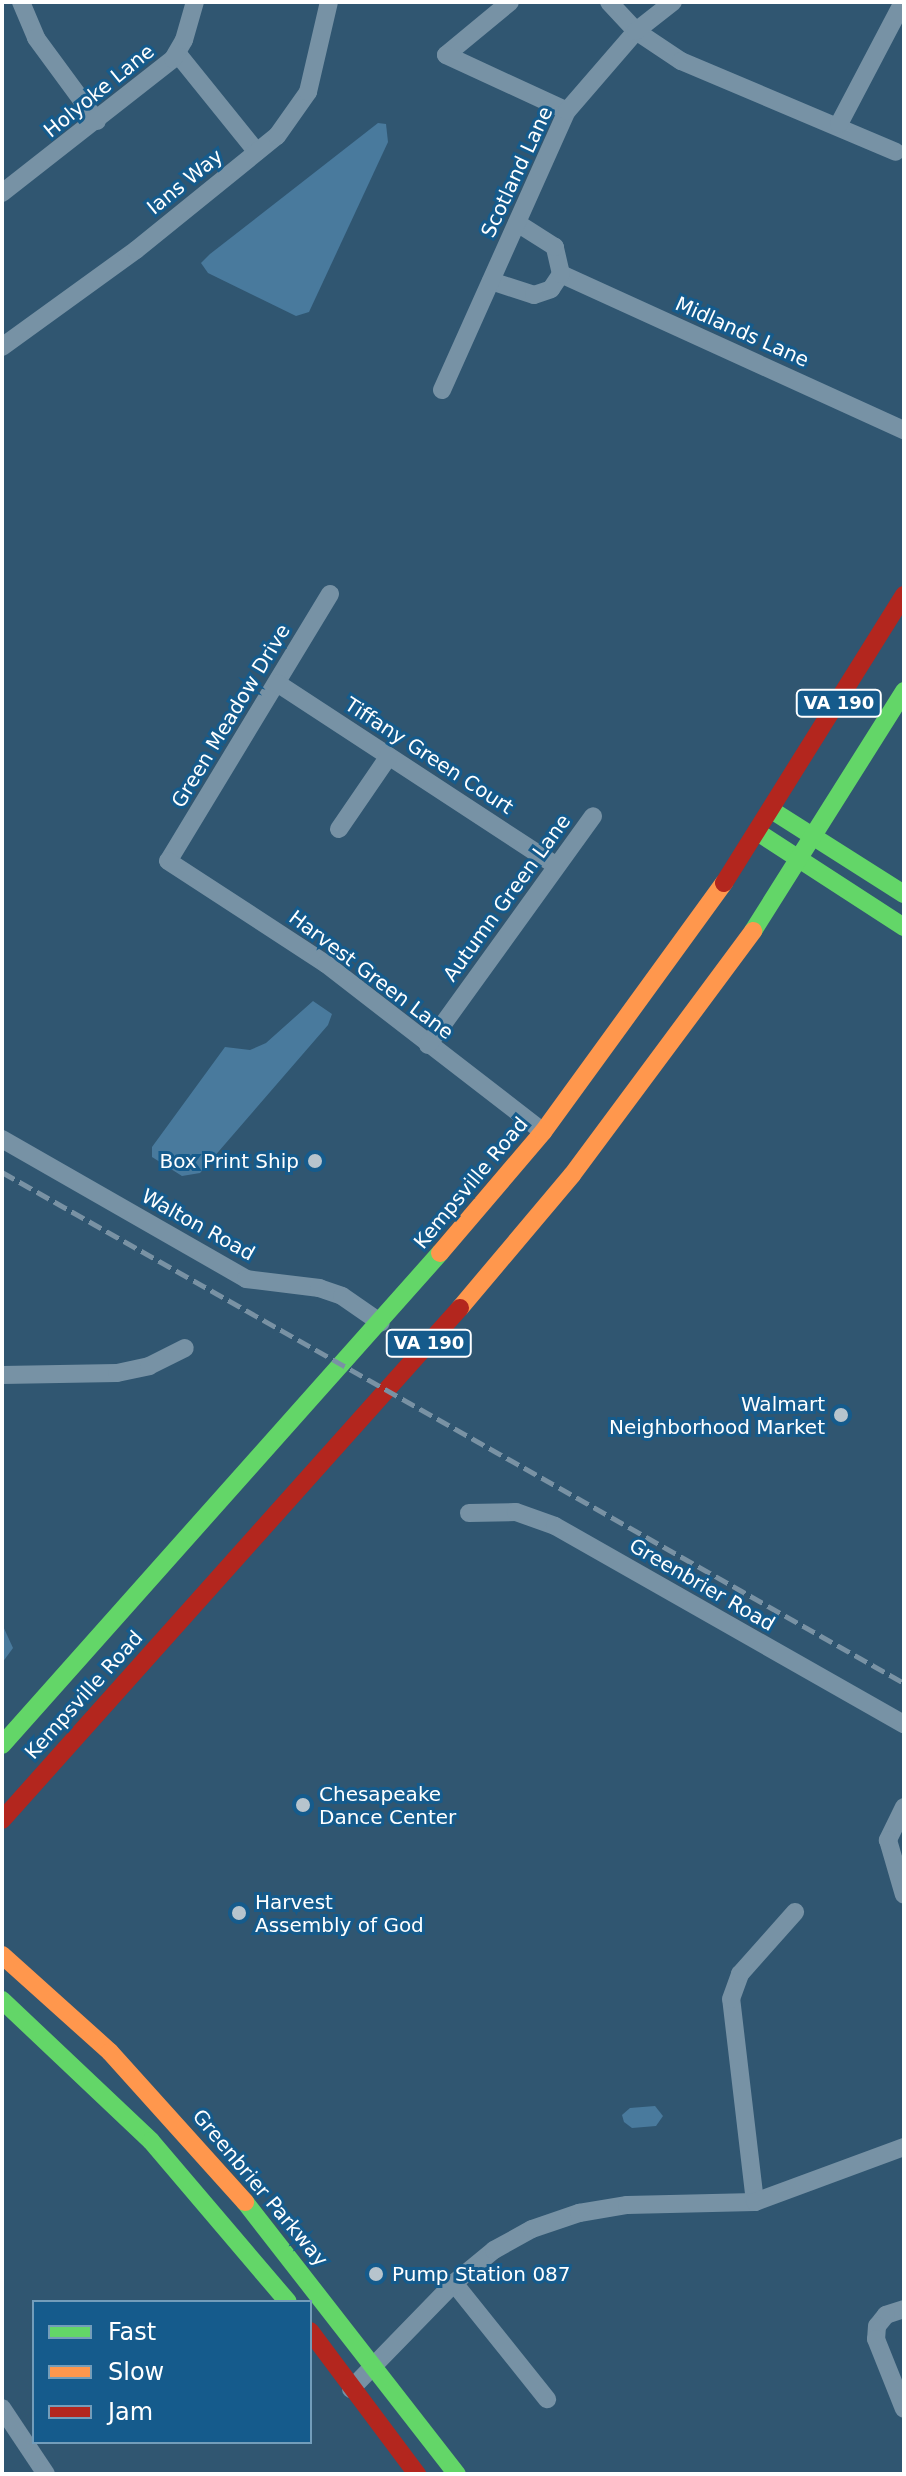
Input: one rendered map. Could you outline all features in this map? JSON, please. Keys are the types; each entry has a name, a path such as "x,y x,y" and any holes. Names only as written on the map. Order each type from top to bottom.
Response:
{"main road":[{"name":"Kempsville Road","path":"2,1745 381,1323 543,1132 688,937 759,833 904,595"},
{"name":"Kempsville Road","path":"2,1820 509,1254 694,1016 802,859 904,691"},
{"path":"773,811 817,835 904,894"},
{"path":"759,833 904,927"},
{"name":"Greenbrier Parkway","path":"2,1955 110,2052 178,2124 282,2245 372,2368 457,2474"},
{"path":"2,2000 151,2141 286,2300"},
{"path":"312,2334 417,2474"}],"street":[{"path":"21,2 36,38 97,121"},
{"name":"Holyoke Lane","path":"2,193 97,121 177,53 195,2"},
{"name":"Ians Way","path":"2,347 136,250 277,136 308,92 329,2"},
{"path":"510,2 446,55 567,111"},
{"path":"609,2 636,31 681,61 839,124 896,152"},
{"name":"Scotland Lane","path":"442,390 567,111 636,31 673,2"},
{"path":"839,124 903,2"},
{"path":"177,53 257,152"},
{"path":"491,281 534,295 551,289 561,274 555,247 517,223"},
{"name":"Midlands Lane","path":"561,274 904,430"},
{"name":"Green Meadow Drive","path":"168,861 330,594"},
{"name":"Tiffany Green Court","path":"277,683 557,866"},
{"path":"339,829 389,756"},
{"name":"Autumn Green Lane","path":"428,1045 593,816"},
{"name":"Harvest Green Lane","path":"168,861 326,964 543,1132"},
{"name":"Walton Road","path":"2,1139 246,1279 319,1288 342,1296 381,1323"},
{"path":"2,1375 138,1369 185,1348"},
{"name":"Greenbrier Road","path":"469,1513 516,1512 555,1526 904,1724"},
{"path":"904,1807 888,1840 904,1895"},
{"path":"755,2202 731,1999 740,1974 795,1912"},
{"path":"351,2389 454,2283 494,2250 532,2229 579,2213 653,2204 755,2202 904,2147"},
{"path":"454,2283 547,2399"},
{"path":"904,2309 886,2315 877,2326 876,2339 904,2409"},
{"path":"2,2408 46,2474"}],"water":[{"path":"378,123 386,124 388,142 309,312 296,316 208,273 201,263 210,254"},
{"path":"313,1001 332,1014 328,1025 200,1173 182,1176 152,1157 152,1147 225,1047 250,1050 266,1043"},
{"path":"2,1624 13,1648 2,1663"},
{"path":"655,2106 663,2116 656,2126 632,2128 624,2122 622,2115 630,2108"}],"railway":[{"path":"2,1172 904,1683"}],"traffic: fast":[{"path":"753,931 904,691"},
{"path":"773,811 904,894"},
{"path":"759,833 904,927"},
{"path":"2,1745 440,1253"},
{"path":"2,2000 151,2141 286,2300"},
{"path":"245,2202 457,2474"}],"traffic: slow":[{"path":"440,1253 543,1132 724,883"},
{"path":"460,1308 572,1175 753,931"},
{"path":"2,1955 110,2052 245,2202"}],"traffic: jam":[{"path":"724,883 904,595"},
{"path":"2,1820 460,1308"},
{"path":"312,2334 417,2474"}],"place":[{"name":"Box Print Ship","path":"315,1161"},
{"name":"Walmart Neighborhood Market","path":"841,1415"},
{"name":"Chesapeake Dance Center","path":"303,1805"},
{"name":"Harvest Assembly of God","path":"239,1913"},
{"name":"Pump Station 087","path":"376,2274"}]}
